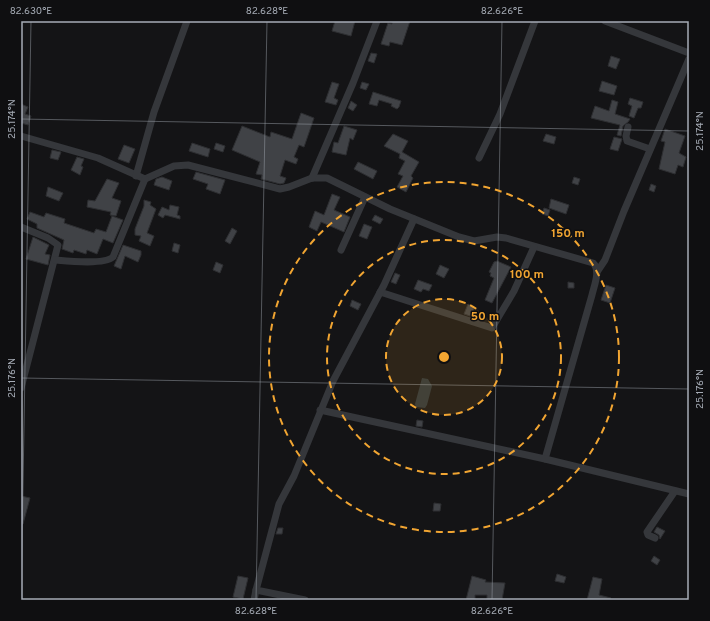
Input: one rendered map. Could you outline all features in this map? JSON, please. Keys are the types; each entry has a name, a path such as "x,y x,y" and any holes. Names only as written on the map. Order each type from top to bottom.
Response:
{"street":[{"path":"136,176 154,112 187,21"},
{"path":"312,178 354,83 377,21"},
{"path":"478,158 500,114 535,21"},
{"path":"605,21 689,53"},
{"path":"545,459 588,310 597,272 605,260 650,149 689,60"},
{"path":"628,127 626,136 627,141 650,149"},
{"path":"21,136 98,158 145,179 174,166 182,165 199,167 280,189 312,178 327,178 365,197 459,237 472,241 501,238 589,261 596,266 597,272"},
{"path":"55,260 110,260 113,257 145,179"},
{"path":"341,250 365,197"},
{"path":"254,600 279,504 294,476 320,410 352,342 380,292 414,218"},
{"path":"21,227 57,242 58,247 21,388"},
{"path":"380,292 492,328 514,291 534,247"},
{"path":"320,410 545,459 689,494"},
{"path":"655,538 648,535 647,532 675,491"},
{"path":"256,590 305,600"}],"shaded area":[{"path":"422,378 428,379 432,386 425,408 416,407 415,404"}],"building":[{"path":"335,21 355,21 351,36 332,31"},
{"path":"392,21 410,21 402,45 390,42 389,46 381,44 388,23 392,24"},
{"path":"371,53 377,54 374,63 368,61"},
{"path":"611,56 620,59 616,69 608,66"},
{"path":"602,81 617,86 614,95 599,91"},
{"path":"332,82 339,84 334,98 338,100 336,105 325,102"},
{"path":"362,82 369,84 366,90 360,88"},
{"path":"373,92 401,101 399,107 397,109 391,106 392,104 379,100 377,106 369,104"},
{"path":"630,98 643,102 641,108 638,108 634,118 629,116 632,106 628,104"},
{"path":"612,100 618,102 615,114 630,119 623,126 621,136 617,135 620,125 591,118 595,106 609,111"},
{"path":"351,101 357,105 353,111 348,108"},
{"path":"21,104 28,107 25,114 31,116 28,125 21,123"},
{"path":"301,113 314,118 304,147 299,145 294,157 298,159 296,164 285,160 280,176 286,178 284,183 280,184 261,179 262,175 256,174 260,162 232,150 242,126 270,137 271,132 292,139"},
{"path":"344,126 357,130 353,140 350,138 346,155 332,152 334,142 338,143"},
{"path":"665,129 685,136 679,153 686,157 683,167 678,165 675,174 659,169 665,142 661,141"},
{"path":"393,134 408,141 402,152 419,162 411,176 413,178 406,192 397,187 403,176 398,174 405,161 399,158 400,154 384,146"},
{"path":"546,134 556,137 554,144 543,141"},
{"path":"614,137 622,139 618,151 610,149"},
{"path":"192,143 210,149 208,157 189,151"},
{"path":"216,143 225,146 223,152 214,149"},
{"path":"124,145 135,149 129,163 118,159"},
{"path":"52,150 61,152 58,160 50,158"},
{"path":"77,157 84,159 81,166 83,167 80,175 71,170"},
{"path":"358,162 377,171 373,179 354,169"},
{"path":"196,172 225,180 220,194 206,189 208,184 193,179"},
{"path":"162,177 172,181 169,190 154,185 156,179"},
{"path":"574,177 580,179 578,185 572,183"},
{"path":"107,179 119,183 112,198 121,201 116,216 110,215 111,212 87,207 88,200 95,201"},
{"path":"651,184 656,186 654,192 649,190"},
{"path":"48,187 63,193 59,201 46,196"},
{"path":"332,194 340,197 334,210 350,217 344,232 321,222 317,231 309,227 315,211 324,215"},
{"path":"551,199 569,205 566,214 549,208"},
{"path":"144,200 151,202 150,205 156,209 147,233 154,236 150,246 139,241 141,236 135,235 135,229 144,206"},
{"path":"170,205 179,207 177,215 180,216 180,219 165,215 163,218 158,215 162,207 169,210"},
{"path":"544,208 550,210 548,216 542,214"},
{"path":"30,212 44,217 46,213 65,219 64,223 94,233 96,229 106,232 112,216 123,220 113,243 103,239 97,254 87,250 86,254 74,250 73,253 62,249 64,240 37,228 37,224 27,219"},
{"path":"375,215 383,219 380,224 372,220"},
{"path":"364,224 372,227 367,239 359,236"},
{"path":"232,228 237,231 230,244 225,241"},
{"path":"33,237 49,245 45,254 50,255 48,265 26,259"},
{"path":"174,243 180,245 178,253 172,251"},
{"path":"123,245 141,251 141,255 138,262 125,256 121,269 114,266"},
{"path":"497,261 511,267 492,303 485,300 494,278 490,276 491,273 489,272 494,262"},
{"path":"216,262 223,265 220,273 213,270"},
{"path":"440,265 449,269 444,278 436,274"},
{"path":"395,273 400,275 396,284 391,282"},
{"path":"418,280 432,285 429,291 423,289 421,292 414,289"},
{"path":"568,282 574,283 574,288 568,288"},
{"path":"606,285 615,288 610,303 601,300"},
{"path":"352,300 361,304 358,310 350,306"},
{"path":"468,304 474,307 473,317 464,314"},
{"path":"417,420 423,421 422,427 416,426"},
{"path":"21,496 30,498 23,524 21,524"},
{"path":"434,503 441,504 440,511 433,511"},
{"path":"657,527 665,531 660,539 659,535 654,532"},
{"path":"278,528 283,528 282,534 276,534"},
{"path":"654,556 660,560 657,565 651,561"},
{"path":"557,574 566,577 564,583 555,581"},
{"path":"238,576 248,578 243,599 233,597"},
{"path":"472,576 486,580 485,582 505,583 502,600 487,600 487,595 475,595 475,600 466,600"},
{"path":"593,577 602,579 599,595 611,598 610,600 587,600"}]}
